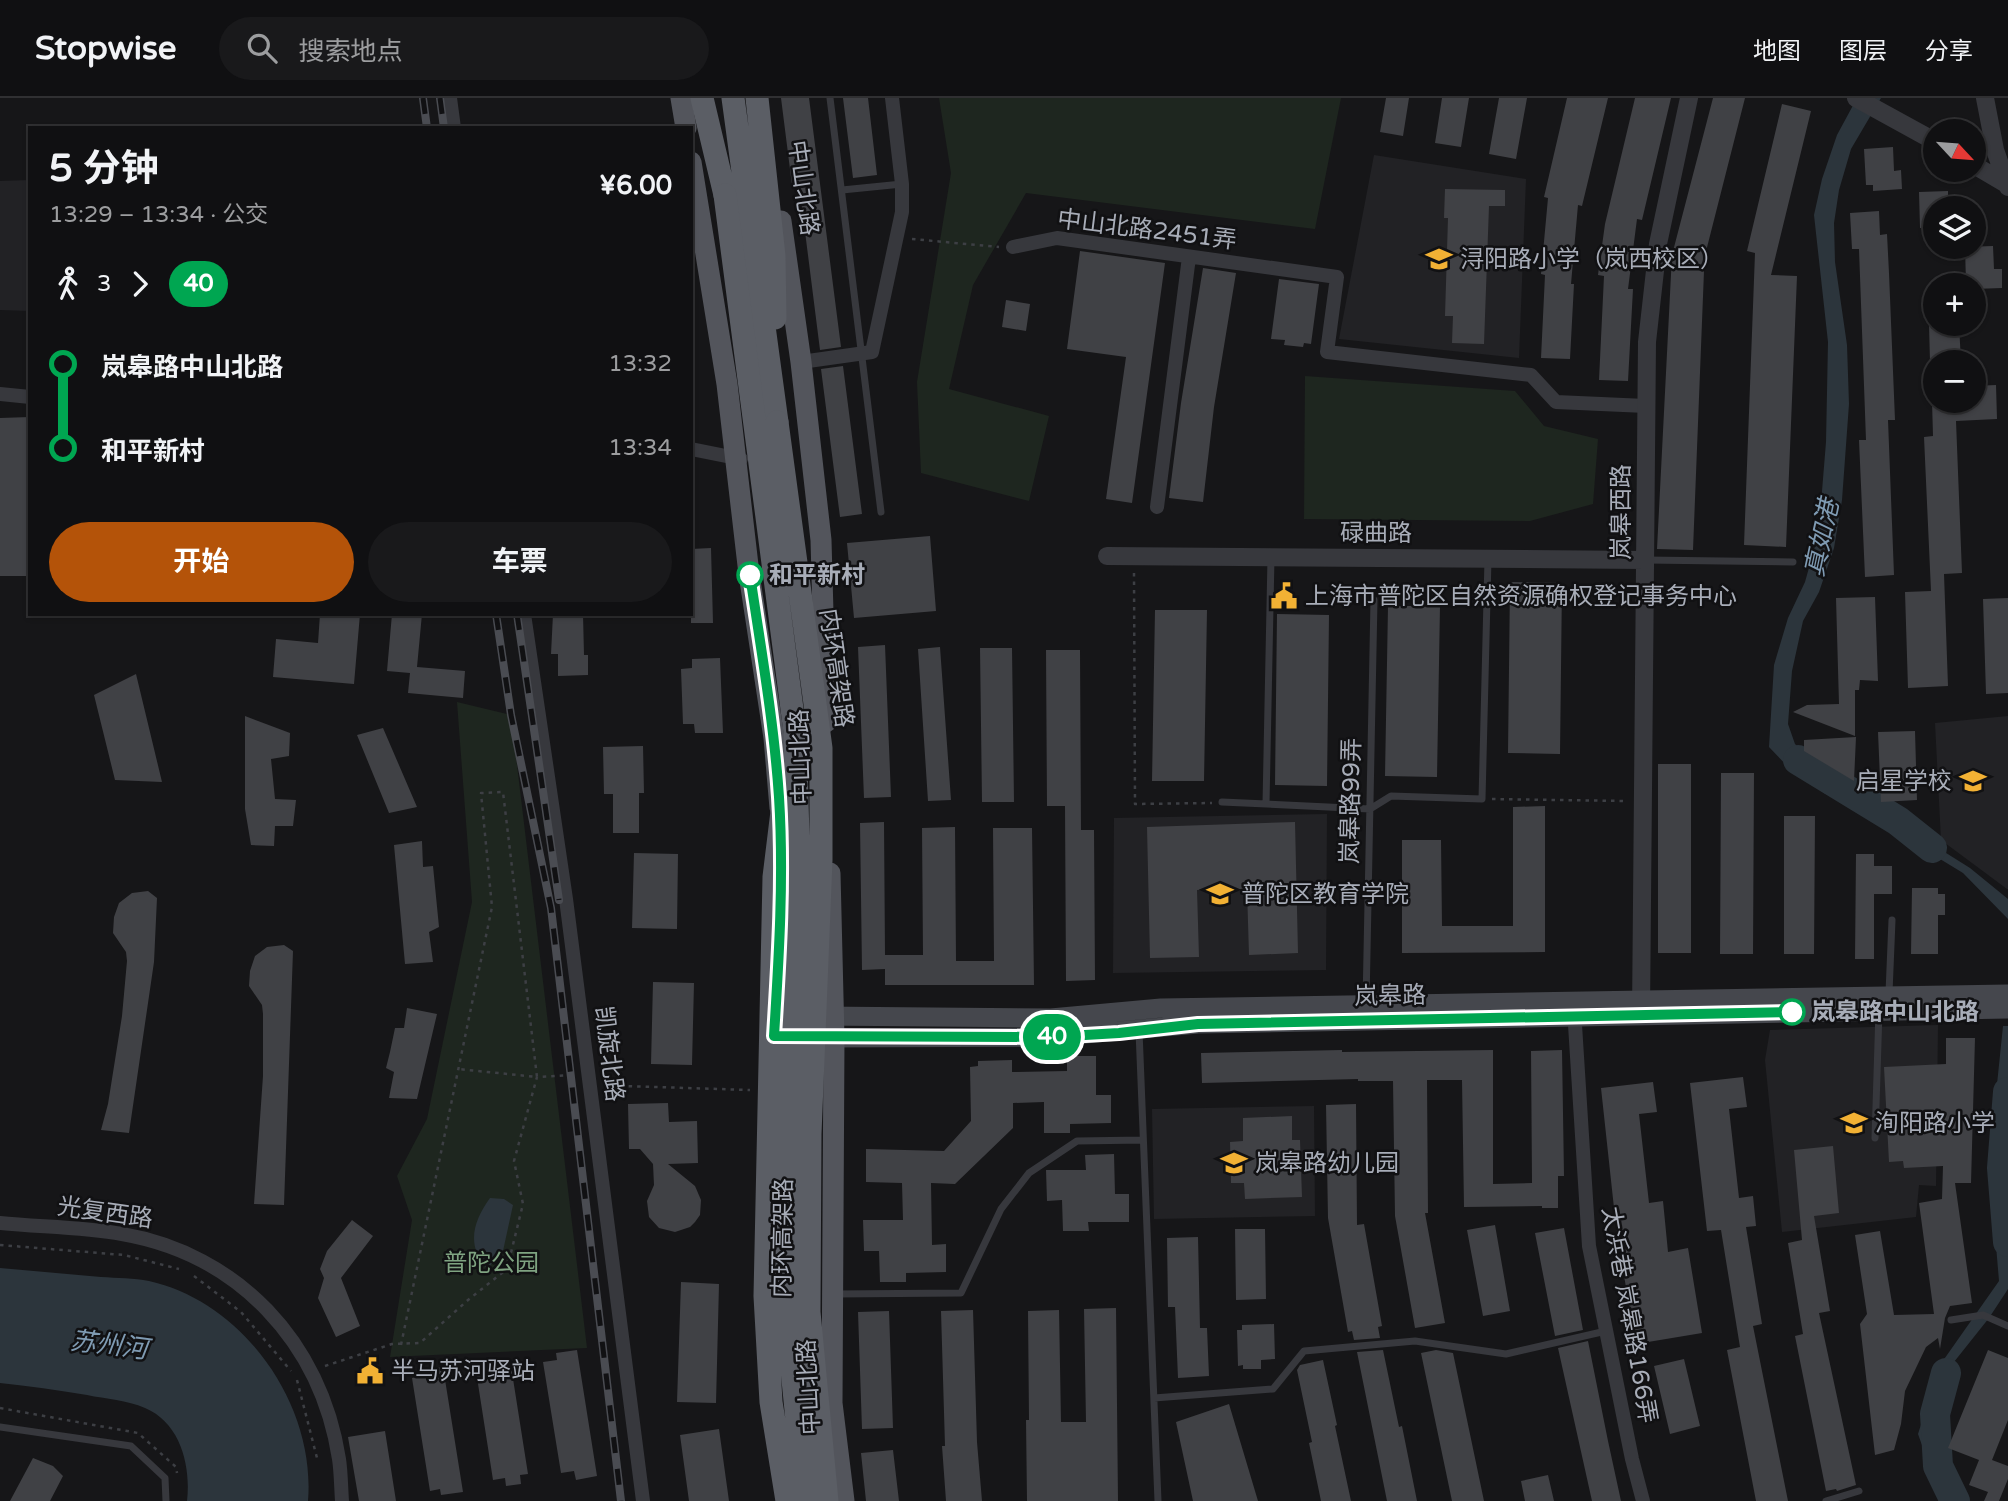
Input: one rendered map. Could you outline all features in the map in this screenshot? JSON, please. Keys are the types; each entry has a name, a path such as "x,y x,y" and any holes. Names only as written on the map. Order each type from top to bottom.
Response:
{"highway":[{"path":"702,98 725,195"},
{"name":"内环高架路","path":"713,98 795,732 799,871 789,1145 787,1319 805,1501"},
{"name":"内环高架路","path":"733,98 821,748 821,860 810,1134 809,1312 827,1501"},
{"path":"757,98 774,256 776,422"},
{"path":"787,1501 771,1402 765,1296 774,877 784,792 795,732"}],"main road":[{"path":"681,98 686,126"},
{"name":"中山北路","path":"764,98 801,362 821,540 834,1027 832,1403 844,1501"},
{"name":"中山北路","path":"693,174 727,384 750,574 774,738 779,797 782,861 774,1026 770,1201 772,1432 776,1501"},
{"name":"岚皋路","path":"774,1026 1051,1037 1198,1024 1574,1008 1884,1003 2008,994"},
{"name":"岚皋路","path":"1884,1003 2008,1009"},
{"name":"岚皋路","path":"834,1027 1051,1018 1161,1008 1366,1004 1574,1008"}],"street":[{"path":"450,98 454,126"},
{"path":"801,362 872,352 902,212 902,184 892,98"},
{"name":"岚皋西路","path":"1641,1007 1647,342 1652,283 1689,98"},
{"path":"1856,98 1923,134"},
{"path":"1984,98 1995,150 2008,186"},
{"path":"1986,172 2008,186"},
{"name":"中山北路2451弄","path":"1013,247 1057,239 1337,277 1327,352 1531,375 1556,402 1646,406"},
{"path":"1157,507 1189,257"},
{"path":"0,394 28,397"},
{"path":"693,449 813,473"},
{"name":"碌曲路","path":"1107,556 1645,560"},
{"name":"凯旋北路","path":"524,616 566,899 643,1501"},
{"name":"太浜巷 岚皋路166弄","path":"1574,1008 1588,1236 1632,1459 1643,1501"},
{"name":"光复西路","path":"0,1223 122,1234 156,1242 201,1260 239,1282 270,1310 292,1339 310,1371 328,1415 339,1458 342,1501"}],"lane":[{"path":"830,98 881,512"},
{"path":"842,190 902,184"},
{"path":"1266,804 1271,557"},
{"path":"1222,802 1370,809 1391,796 1482,799 1488,558"},
{"path":"1645,560 1793,562"},
{"name":"岚皋路99弄","path":"1366,1004 1374,600"},
{"path":"1875,1138 1892,920"},
{"path":"1139,1030 1158,1501"},
{"path":"832,1294 961,1293 1001,1209 1030,1173 1077,1141 1143,1140"},
{"path":"1951,1320 1983,1315 2008,1326"},
{"path":"1154,1398 1273,1389 1304,1351 1415,1341 1506,1354 1606,1331"},
{"path":"0,1427 131,1446 164,1478 166,1501"},
{"path":"1826,1501 1859,1491"}],"path":[{"path":"898,238 1013,247"},
{"path":"1134,556 1135,804 1222,802"},
{"path":"296,1377 392,1344 401,1345 420,1343 507,1269 523,1204 514,1161 537,1077 503,792 481,793 492,907 401,1345"},
{"path":"1482,799 1643,802"},
{"path":"458,1069 537,1077 589,1074 624,1086 772,1091"},
{"path":"0,1245 124,1255 188,1272 241,1312 296,1377 317,1458"}],"shaded area":[{"name":"浔阳路小学（岚西校区）","path":"1374,155 1526,179 1519,358 1339,339"},
{"path":"28,180 28,311 0,310 0,181"},
{"name":"启星学校","path":"2008,716 2007,889 1941,840 1935,723"},
{"name":"普陀区教育学院","path":"1327,814 1326,970 1113,973 1114,818"},
{"name":"洵阳路小学","path":"1938,1025 1936,1186 1919,1185 1916,1217 1782,1232 1765,1060 1770,1030"},
{"name":"岚皋路幼儿园","path":"1314,1106 1315,1216 1154,1219 1152,1109"}],"green space":[{"path":"939,98 1341,98 1315,229 1026,193 973,285 949,389 1049,416 1029,501 921,473 917,382 951,173"},
{"path":"1305,376 1515,391 1544,426 1598,439 1593,504 1530,521 1304,519"},
{"name":"普陀公园","path":"457,702 511,715 587,1348 390,1357 412,1220 397,1176 427,1119 472,902"}],"water":[{"path":"1857,98 1881,98 1851,149 1839,190 1834,223 1835,262 1847,345 1849,404 1842,500 1834,548 1819,592 1803,621 1792,671 1788,724 1795,744 1833,782 1970,868 2008,899 2008,919 1963,873 1881,823 1824,793 1791,770 1769,747 1774,665 1788,618 1805,582 1817,539 1822,491 1828,342 1814,215 1822,179 1837,135"},
{"path":"2003,1026 2008,1026 2008,1135 2002,1168 2008,1242 2008,1289 1950,1367 1929,1433 1955,1501 1942,1501 1918,1434 1940,1365 1999,1281 1989,1162"},
{"path":"490,1198 504,1199 513,1205 503,1251 487,1269 476,1251 474,1234 479,1216"},
{"name":"苏州河","path":"0,1268 149,1281 183,1293 215,1311 243,1335 267,1363 286,1395 300,1429 307,1465 308,1501 187,1501 187,1474 181,1447 167,1424 157,1415 124,1401 0,1383"}],"building":[{"path":"781,98 809,98 841,347 820,350 799,184 792,185"},
{"path":"843,98 868,98 877,175 853,178"},
{"path":"1386,98 1409,98 1403,136 1380,132"},
{"path":"1442,98 1469,98 1461,147 1435,143"},
{"path":"1499,98 1527,98 1516,159 1489,154"},
{"path":"1567,98 1608,98 1582,206 1578,205 1571,284 1574,284 1570,359 1541,358 1545,275 1541,274 1548,198 1544,197"},
{"path":"1635,98 1671,98 1642,220 1637,219 1628,289 1633,289 1628,381 1599,380 1604,276 1598,275 1605,224"},
{"path":"1713,98 1745,98 1701,271 1704,271 1693,550 1657,549 1672,255"},
{"path":"1782,104 1811,111 1771,275 1797,276 1786,547 1744,545 1755,253 1747,251"},
{"path":"1893,147 1894,171 1901,170 1902,189 1873,191 1873,185 1866,185 1864,149"},
{"path":"1445,189 1505,190 1505,206 1489,206 1484,344 1452,343 1453,316 1445,316 1448,218 1444,218"},
{"path":"1948,191 1948,196 1923,196 1923,228 1920,228 1919,192"},
{"path":"1879,211 1880,235 1887,234 1889,273 1895,420 1888,420 1894,575 1865,577 1859,440 1866,440 1859,249 1852,249 1850,213"},
{"path":"1986,246 1993,246 1994,269 2002,269 2002,288 1986,289 1986,273 1966,273 1965,259 1986,259"},
{"path":"1080,251 1165,263 1132,503 1106,499 1126,357 1067,349"},
{"path":"1203,268 1236,273 1214,407 1203,502 1169,498"},
{"path":"1279,279 1319,284 1311,344 1304,343 1303,347 1284,345 1285,340 1271,339"},
{"path":"1006,300 1030,304 1026,331 1002,327"},
{"path":"1929,336 1960,336 1960,350 1930,350"},
{"path":"843,366 862,514 840,517 821,369"},
{"path":"1986,385 1996,385 1997,419 1956,421 1962,573 1944,574 1948,686 1908,688 1905,592 1931,591 1924,437 1933,436 1932,413 1986,413"},
{"path":"28,417 28,576 0,576 0,418"},
{"path":"930,536 936,611 854,618 847,543"},
{"path":"711,548 713,623 691,623 693,549"},
{"path":"1510,582 1562,583 1560,754 1508,753"},
{"path":"1875,597 1878,681 1860,680 1859,690 1855,690 1855,736 1793,712 1807,705 1839,704 1836,598"},
{"path":"2008,598 2008,693 1986,694 1983,599"},
{"path":"1388,606 1440,606 1437,777 1385,776"},
{"path":"1155,610 1207,610 1204,781 1152,781"},
{"path":"1277,614 1329,615 1327,786 1275,785"},
{"path":"320,616 360,616 354,684 273,677 276,639 318,643"},
{"path":"392,616 422,616 417,667 465,671 463,698 408,693 410,673 387,671"},
{"path":"553,616 583,616 584,655 588,655 588,675 558,676 558,654 551,654"},
{"path":"885,645 891,797 864,798 858,647"},
{"path":"940,647 951,800 928,801 918,649"},
{"path":"980,648 1012,648 1014,802 982,802"},
{"path":"1046,650 1080,650 1081,830 1094,830 1095,980 1066,981 1065,806 1047,806"},
{"path":"720,658 723,733 695,733 694,724 683,724 681,669 692,668 692,659"},
{"path":"136,674 162,782 115,780 94,695"},
{"path":"245,716 290,733 289,756 271,759 275,799 296,800 293,826 275,826 274,846 251,845 245,809"},
{"path":"383,728 417,807 389,813 357,735"},
{"path":"1915,731 1917,800 1881,802 1878,732"},
{"path":"1856,737 1854,781 1804,751 1804,740"},
{"path":"643,746 644,793 639,793 639,833 613,833 613,794 604,794 603,747"},
{"path":"1658,764 1691,764 1691,953 1658,953"},
{"path":"1721,773 1754,773 1753,954 1720,954"},
{"path":"1545,806 1545,952 1402,953 1402,840 1441,840 1442,926 1513,926 1513,807"},
{"path":"1784,816 1815,816 1814,954 1784,954"},
{"path":"884,822 885,955 923,955 922,828 955,827 956,961 994,961 993,828 1032,828 1034,985 885,985 885,969 862,970 860,823"},
{"path":"1295,822 1298,953 1249,955 1247,889 1197,890 1199,957 1150,958 1147,827"},
{"path":"422,841 423,867 433,866 439,927 429,932 433,962 405,964 394,845"},
{"path":"634,853 678,854 677,929 632,928"},
{"path":"1856,854 1874,854 1874,866 1892,866 1892,894 1874,894 1874,959 1855,959"},
{"path":"1912,888 1938,888 1938,894 1945,894 1945,915 1938,915 1938,954 1911,954"},
{"path":"148,891 157,898 154,962 129,1133 101,1130 108,1104 122,1016 127,961 126,952 113,933 114,917 119,903 132,893"},
{"path":"284,945 293,951 284,1205 254,1204 263,1076 263,1014 262,1005 249,986 250,971 255,956 267,947"},
{"path":"653,982 694,983 692,1065 651,1064"},
{"path":"407,1008 437,1014 417,1099 389,1098 394,1072 386,1068 395,1028 404,1028"},
{"path":"1946,1038 1975,1038 1971,1183 1955,1183 1972,1303 1950,1306 1945,1318 1940,1349 1938,1338 1926,1347 1905,1391 1901,1424 1894,1450 1875,1455 1860,1324 1867,1314 1855,1235 1880,1231 1894,1315 1934,1314 1919,1203 1942,1199 1943,1166 1904,1168 1903,1161 1889,1162 1884,1067 1946,1064"},
{"path":"1493,1050 1493,1184 1532,1183 1531,1051 1562,1050 1564,1176 1558,1176 1558,1208 1464,1207 1462,1080 1427,1080 1428,1213 1425,1213 1445,1323 1415,1328 1395,1216 1393,1081 1358,1079 1202,1083 1201,1053"},
{"path":"1067,1056 1096,1056 1096,1095 1111,1095 1111,1123 1070,1124 1070,1133 1044,1133 1044,1102 1013,1103 1013,1128 955,1184 931,1183 932,1245 946,1244 946,1272 906,1273 906,1282 880,1282 879,1251 864,1251 863,1220 903,1220 902,1183 866,1182 866,1149 944,1151 971,1121 970,1067 978,1066 978,1061 1012,1060 1012,1072 1067,1071"},
{"path":"1743,1077 1747,1107 1729,1109 1739,1198 1753,1196 1756,1226 1746,1227 1762,1324 1753,1326 1788,1501 1756,1501 1727,1350 1740,1347 1721,1230 1707,1231 1690,1083"},
{"path":"1653,1082 1657,1112 1639,1114 1649,1203 1663,1201 1668,1252 1688,1248 1702,1333 1636,1344 1617,1236 1615,1218 1620,1217 1619,1208 1614,1208 1601,1088"},
{"path":"668,1103 669,1122 697,1121 698,1163 668,1164 695,1186 701,1200 700,1215 690,1227 675,1232 659,1228 649,1217 647,1201 654,1185 653,1164 640,1149 629,1149 628,1104"},
{"path":"1356,1104 1357,1225 1364,1224 1382,1326 1378,1327 1380,1338 1354,1340 1352,1331 1348,1332 1328,1218 1326,1105"},
{"path":"1292,1116 1292,1140 1300,1140 1302,1197 1245,1199 1244,1183 1231,1183 1230,1142 1243,1141 1243,1118"},
{"path":"1833,1146 1839,1213 1814,1216 1830,1311 1819,1313 1856,1485 1837,1491 1826,1491 1795,1336 1803,1334 1788,1243 1802,1240 1794,1150"},
{"path":"1114,1154 1115,1194 1129,1194 1129,1222 1088,1222 1089,1231 1063,1231 1062,1200 1047,1201 1046,1170 1086,1170 1085,1155"},
{"path":"352,1220 373,1236 341,1278 360,1326 336,1337 318,1298 324,1278 320,1269 327,1251"},
{"path":"1495,1225 1510,1311 1483,1316 1467,1230"},
{"path":"1564,1228 1583,1330 1555,1336 1535,1233"},
{"path":"1235,1229 1265,1229 1266,1299 1236,1300"},
{"path":"1198,1237 1200,1328 1207,1328 1209,1376 1178,1378 1175,1307 1168,1307 1167,1238"},
{"path":"681,1282 719,1284 716,1403 677,1402"},
{"path":"1116,1308 1118,1501 1027,1501 1028,1311 1059,1310 1061,1422 1086,1422 1084,1309"},
{"path":"973,1310 977,1442 982,1501 946,1501 942,1446 945,1446 941,1311"},
{"path":"889,1311 893,1428 862,1429 858,1312"},
{"path":"1274,1324 1275,1359 1261,1360 1261,1369 1243,1369 1243,1365 1238,1366 1237,1330 1242,1330 1242,1325"},
{"path":"1588,1341 1621,1501 1592,1501 1558,1348"},
{"path":"577,1350 597,1476 576,1480 574,1471 561,1473 543,1362 557,1360 556,1353"},
{"path":"1383,1350 1417,1501 1387,1501 1357,1352"},
{"path":"1436,1350 1453,1353 1484,1501 1452,1501 1421,1353"},
{"path":"1988,1350 2008,1358 2008,1420 1992,1460 2008,1466 2008,1479 1999,1501 1984,1501 1988,1492 1969,1485 1979,1460 1948,1448"},
{"path":"503,1358 504,1367 511,1366 528,1474 520,1475 521,1484 506,1486 505,1478 493,1480 476,1371 490,1369 488,1360"},
{"path":"1684,1359 1700,1426 1670,1434 1654,1366"},
{"path":"1323,1360 1351,1501 1321,1501 1309,1443 1312,1442 1297,1370 1300,1365"},
{"path":"443,1367 463,1492 441,1495 440,1489 430,1491 412,1378 424,1376 423,1370"},
{"path":"1229,1404 1258,1501 1193,1501 1176,1422"},
{"path":"719,1429 729,1501 689,1501 680,1435"},
{"path":"385,1431 396,1501 359,1501 348,1437"},
{"path":"893,1450 899,1501 866,1501 861,1453"},
{"path":"33,1458 53,1466 63,1476 50,1501 10,1501"},
{"path":"1548,1475 1554,1501 1525,1501 1521,1481"}],"waterway":[{"name":"真如港","path":"1798,760 1898,821 1932,848"},
{"name":"真如港","path":"2008,1092 2002,1168 2008,1242"},
{"name":"真如港","path":"1946,1373 1935,1414 1938,1466 1955,1501"}],"railway":[{"path":"423,98 427,126"},
{"path":"440,98 444,126"},
{"path":"496,616 511,715 551,908 621,1501"},
{"path":"517,616 559,900"}],"bus line":[{"name":"40","path":"750,575 774,738 779,797 782,861 774,1036 1051,1037 1198,1024 1792,1012"}],"place":[{"name":"浔阳路小学（岚西校区）","path":"1439,259"},
{"name":"和平新村","path":"750,575"},
{"name":"上海市普陀区自然资源确权登记事务中心","path":"1284,596"},
{"name":"启星学校","path":"1973,781"},
{"name":"普陀区教育学院","path":"1220,894"},
{"name":"岚皋路中山北路","path":"1792,1012"},
{"name":"洵阳路小学","path":"1854,1123"},
{"name":"岚皋路幼儿园","path":"1234,1163"},
{"name":"半马苏河驿站","path":"370,1371"}]}
